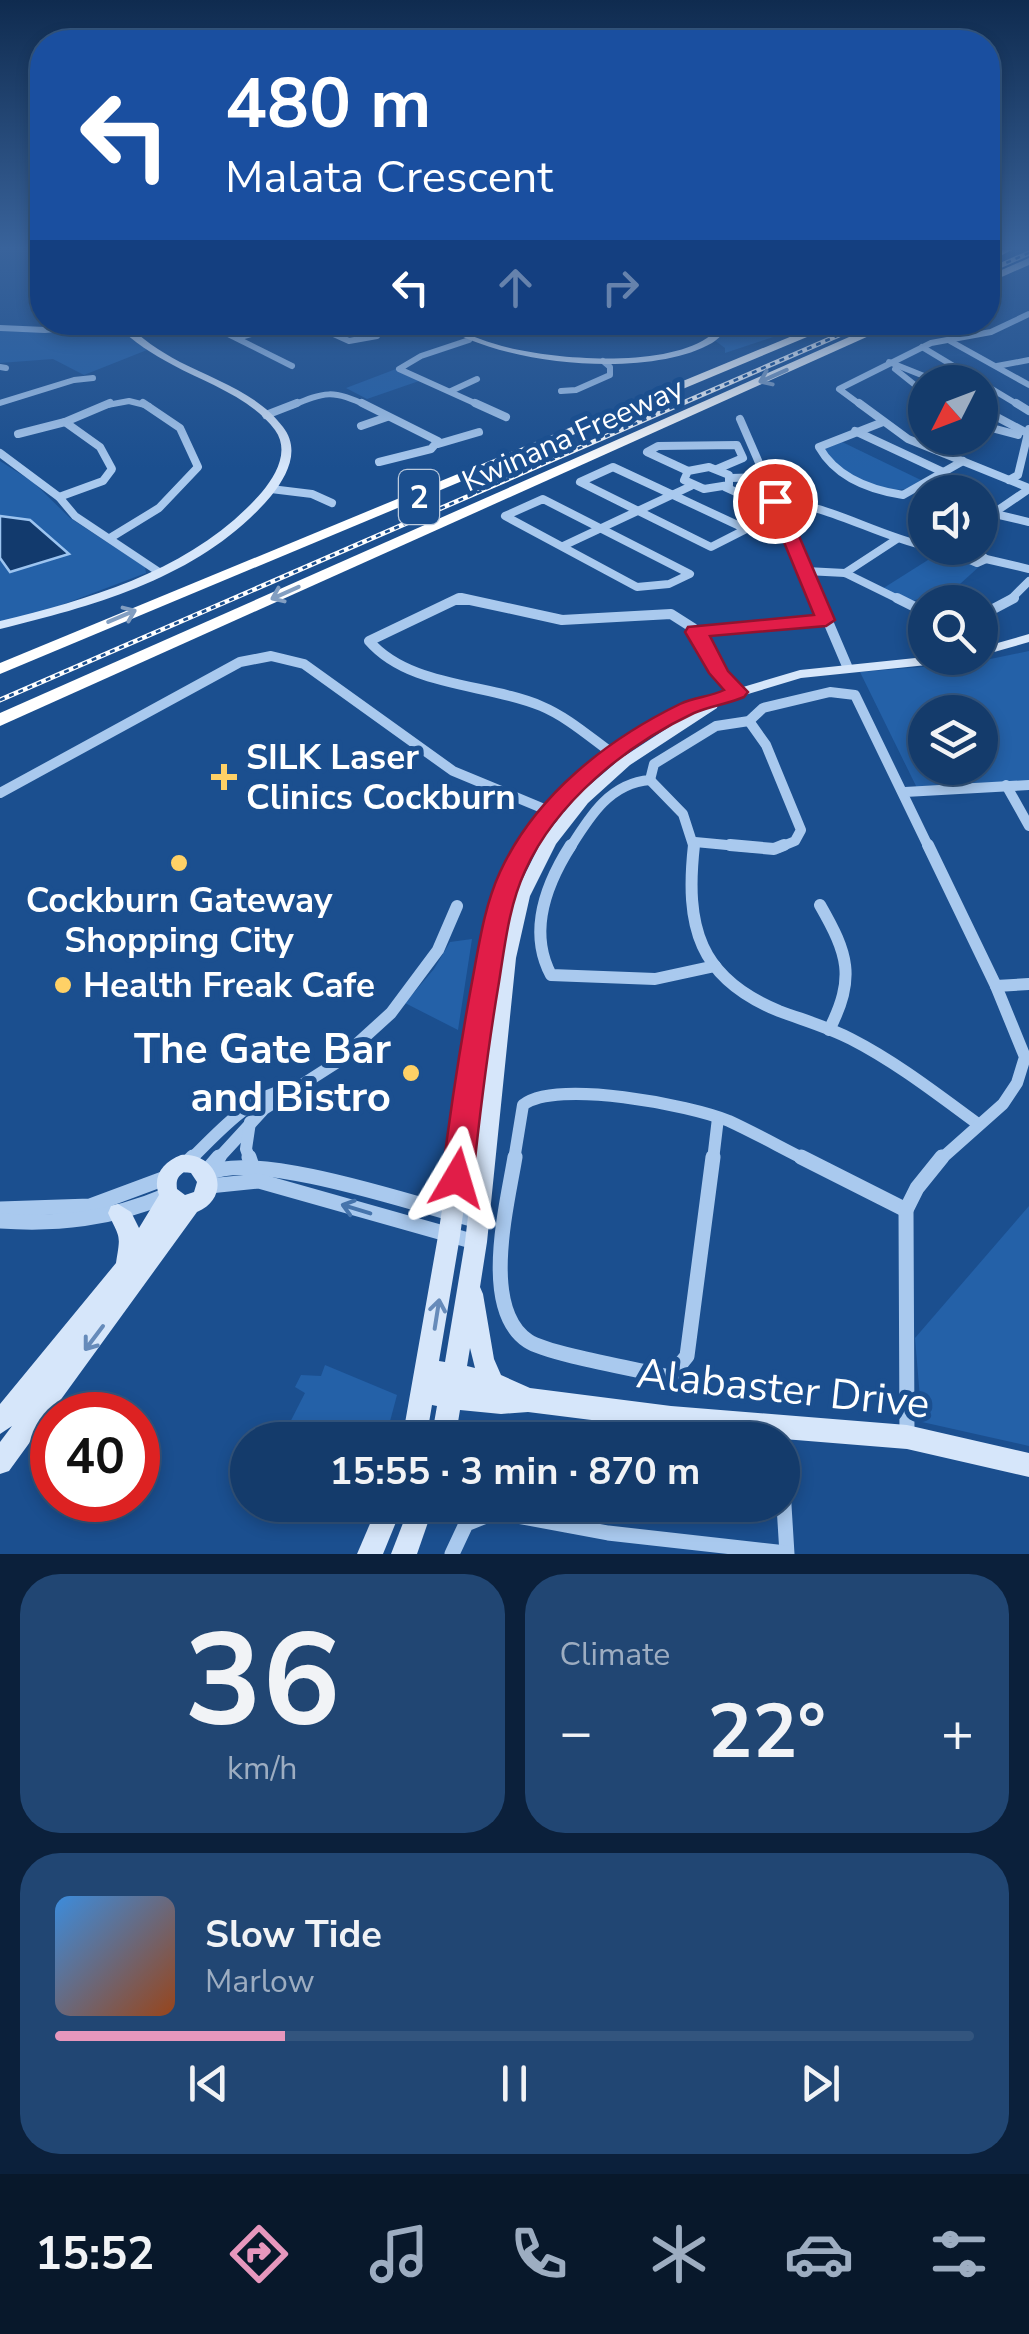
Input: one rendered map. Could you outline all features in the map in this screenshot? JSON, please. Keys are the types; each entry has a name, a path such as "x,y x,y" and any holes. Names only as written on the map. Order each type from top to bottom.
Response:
{"highway":[{"name":"Kwinana Freeway","path":"0,665 806,335"},
{"name":"Kwinana Freeway","path":"0,720 865,335"},
{"path":"0,730 117,669"}],"street":[{"path":"0,328 30,329"},
{"path":"0,625 56,611 159,572 222,540 271,488 284,468 287,449 279,428 266,415 141,344 132,335"},
{"path":"231,335 292,366"},
{"path":"237,338 248,335"},
{"path":"332,335 346,342 361,343 377,336"},
{"path":"460,335 527,356 602,360 676,352 718,335"},
{"path":"976,335 922,348 839,389 908,440 1029,488"},
{"path":"468,340 434,355 411,359 399,368 506,417"},
{"path":"950,340 994,365"},
{"path":"922,348 1029,412"},
{"path":"561,391 576,390 610,374 610,367 602,360"},
{"path":"998,366 1029,360"},
{"path":"886,364 908,369"},
{"path":"886,364 908,379"},
{"path":"998,367 1029,385"},
{"path":"901,373 908,371"},
{"path":"0,404 92,378"},
{"path":"451,391 477,379"},
{"path":"266,415 335,391 435,438 438,444"},
{"path":"18,434 65,422 116,402 131,401 160,413 187,432 196,448 198,466 182,488 148,519 110,538"},
{"path":"361,426 387,417"},
{"path":"998,418 1028,434"},
{"path":"740,419 848,666"},
{"path":"59,497 103,481 112,469 103,448 65,422"},
{"path":"884,422 819,447 834,469 902,495 963,461"},
{"path":"998,428 1028,434"},
{"path":"855,431 888,450 943,472"},
{"path":"379,462 479,432"},
{"path":"1009,480 1018,474 1028,434"},
{"path":"738,445 743,458 717,469 688,471 647,452 658,446 738,445"},
{"path":"0,454 59,497 75,516 159,572"},
{"path":"688,471 684,480 690,486 704,490 725,487 760,503 766,519 712,547 580,482 613,468 746,529"},
{"path":"717,469 731,478 765,477"},
{"path":"725,487 731,478"},
{"path":"563,546 690,486"},
{"path":"271,488 312,494 332,503"},
{"path":"998,512 1029,488"},
{"path":"543,499 690,574 669,584 638,587 563,546 506,516 543,499"},
{"path":"775,501 810,503 908,542"},
{"path":"998,515 1029,522"},
{"path":"844,573 897,539"},
{"path":"998,562 1029,569"},
{"path":"806,570 844,573 908,604"},
{"path":"998,606 1014,598 1029,580"},
{"path":"622,756 534,704 408,668 373,648 370,641 443,602 460,598 562,620 672,614 705,642 719,673 737,692"},
{"path":"695,632 826,620"},
{"path":"998,647 1029,638"},
{"path":"0,793 240,662 279,656 304,664 453,771 558,815"},
{"path":"418,1422 451,1225 470,1070 498,910 513,870 558,815 622,756 715,702 787,677 848,666 908,662"},
{"path":"650,780 654,764 721,724 748,721 760,709 783,702 830,692 855,695 905,792 1025,1057 1016,1086 943,1153 916,1185 906,1210 907,1437"},
{"path":"695,842 774,849 795,841 801,830 763,740 748,721"},
{"path":"715,966 690,977 665,981 550,975 539,960 545,899 553,878 587,822 614,791 630,782 650,780 682,811 695,842 688,917 700,946 715,966 747,994 829,1030 929,1088 978,1124"},
{"path":"1006,785 1029,826"},
{"path":"905,792 1029,785"},
{"path":"447,1422 477,1231 507,958 519,908 558,815"},
{"path":"820,905 840,939 851,973 844,1002 829,1030"},
{"path":"0,1462 188,1184 250,1121 348,1054 427,969 444,942 457,906"},
{"path":"996,986 1029,984"},
{"path":"470,1070 494,1073"},
{"path":"0,1422 127,1267 250,1104 275,1090 298,1086"},
{"path":"718,1118 687,1356 670,1377 531,1344 516,1332 503,1309 500,1279 523,1105 533,1097 571,1094 669,1104 718,1118 906,1210"},
{"path":"250,1121 246,1149 252,1166"},
{"path":"0,1222 49,1223 118,1213 224,1166 252,1166 477,1231"},
{"path":"0,1209 90,1206 188,1184 259,1181 477,1231"},
{"path":"118,1213 128,1222 132,1234 127,1267"},
{"path":"469,1286 483,1358 493,1383"},
{"name":"Alabaster Drive","path":"426,1381 454,1387 493,1383 528,1400"},
{"name":"Alabaster Drive","path":"454,1387 462,1402 508,1404 528,1400 700,1422"},
{"name":"Alabaster Drive","path":"800,1434 907,1437 1029,1465"},
{"path":"452,1554 466,1524 496,1512 608,1533 787,1553 785,1522"},
{"path":"370,1554 384,1522"},
{"path":"404,1554 416,1522"}],"shaded area":[{"path":"0,331 30,332 30,335 129,335 147,350 84,375 53,359 0,363"},
{"path":"720,335 779,335 725,353 725,348 714,340"},
{"path":"396,369 419,381 367,399 346,388"},
{"path":"838,440 910,475 908,488 870,485 844,470 823,449"},
{"path":"0,461 33,482 70,518 145,567 146,573 51,609 0,623"},
{"path":"0,516 30,520 69,554 10,572 0,558"},
{"path":"920,565 981,565 957,585 908,585 908,601 882,589"},
{"path":"1029,651 1029,780 998,782 998,695 908,695 908,770 860,672 908,668 908,675 998,675 998,657"},
{"path":"916,785 959,785 917,788"},
{"path":"472,939 458,1030 405,1003 434,969 450,942"},
{"path":"1029,1206 1029,1446 922,1422 915,1338"},
{"path":"325,1365 397,1395 390,1422 290,1422 305,1393 295,1387 301,1375 321,1376"}],"railway":[{"path":"0,700 839,335"}],"place":[{"name":"SILK Laser Clinics Cockburn","path":"224,777"},
{"name":"Cockburn Gateway Shopping City","path":"179,863"},
{"name":"Health Freak Cafe","path":"63,985"},
{"name":"The Gate Bar and Bistro","path":"411,1073"}],"route":[{"path":"457,1178 470,1070 498,910 513,870 538,827 568,792 612,754 690,706 715,702 737,692 719,673 705,642 695,632 826,620 775,501"}]}
